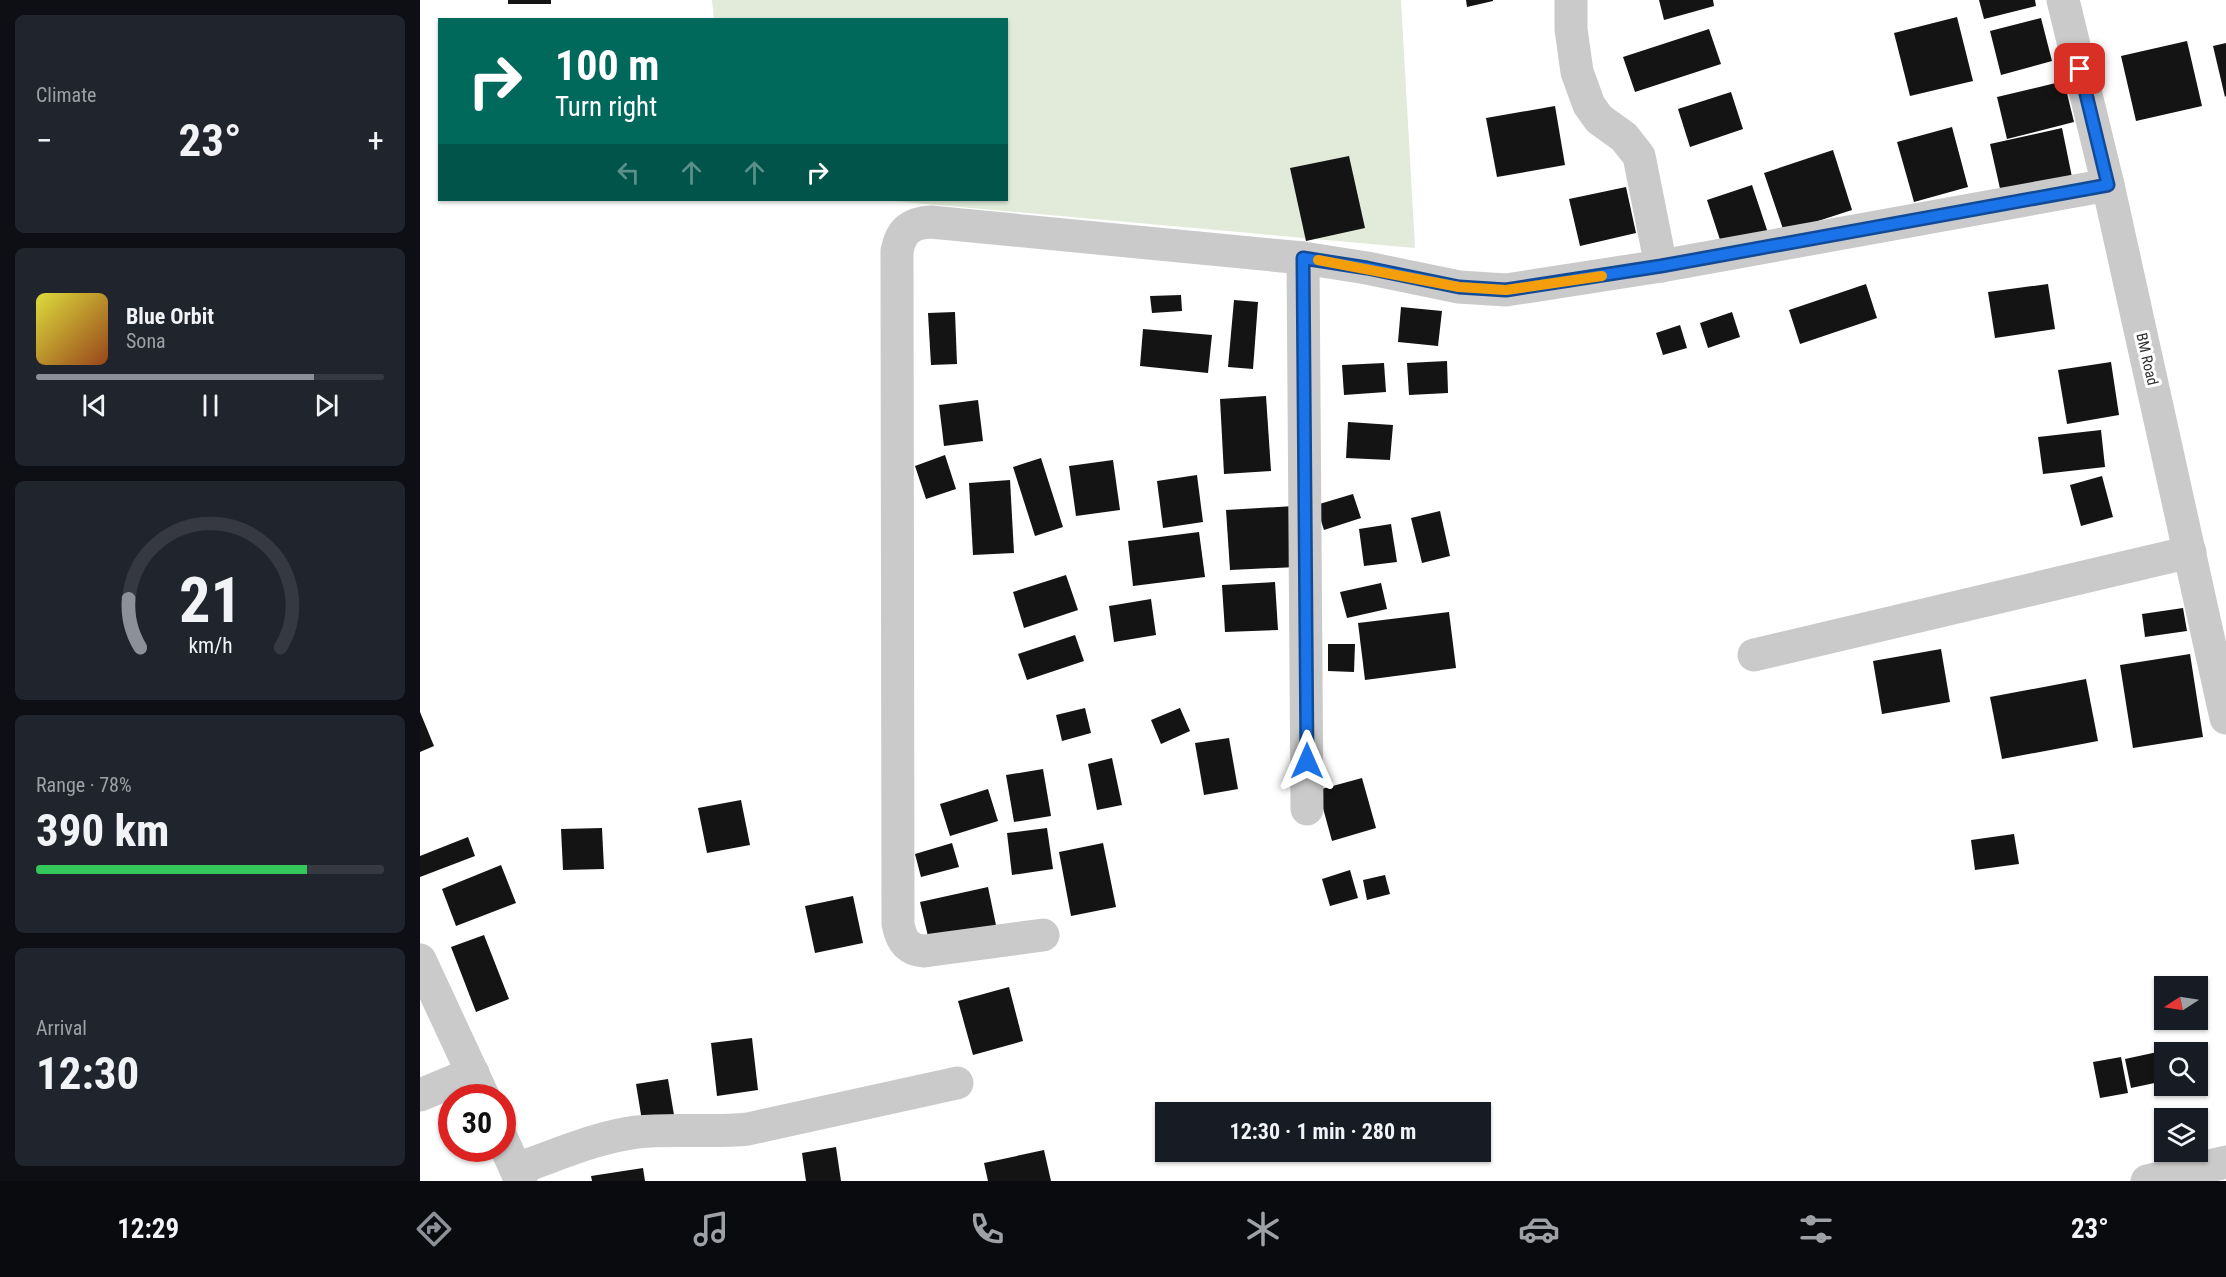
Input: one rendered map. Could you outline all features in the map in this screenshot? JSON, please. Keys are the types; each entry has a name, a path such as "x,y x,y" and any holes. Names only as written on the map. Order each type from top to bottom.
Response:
{"street":[{"path":"1571,0 1571,29 1577,72 1589,105 1599,119 1624,137 1639,156 1661,266"},
{"name":"BM Road","path":"2063,0 2108,185 2226,718"},
{"path":"1042,935 924,951 914,951 900,936 898,901 897,251 899,239 906,229 917,223 931,222 1303,258 1367,268 1459,287 1506,290 1661,266 2108,185"},
{"path":"1303,258 1307,809"},
{"path":"1754,656 2190,552"},
{"path":"420,960 478,1084"},
{"path":"519,1175 600,1141 633,1133 695,1130 722,1132 748,1129 957,1083"},
{"path":"420,1095 438,1092"},
{"path":"2147,1181 2226,1162"}],"green space":[{"path":"712,0 1401,0 1415,248 893,201 1008,201 1008,18 714,18"}],"building":[{"path":"508,0 551,0 551,4 508,4"},
{"path":"1466,0 1493,0 1493,1 1467,7"},
{"path":"1659,0 1713,0 1714,6 1664,20"},
{"path":"1979,0 2035,0 2036,6 1984,19"},
{"path":"1957,17 1973,81 1910,96 1894,33"},
{"path":"2041,18 2052,61 2001,75 1990,31"},
{"path":"1709,29 1721,64 1635,92 1623,57"},
{"path":"2187,41 2202,106 2136,121 2121,56"},
{"path":"2226,43 2226,96 2225,97 2213,46"},
{"path":"2064,81 2074,122 2007,139 1997,97"},
{"path":"1731,92 1743,129 1690,147 1678,109"},
{"path":"1555,106 1565,165 1497,177 1486,118"},
{"path":"1952,127 1968,187 1914,202 1897,142"},
{"path":"2062,128 2072,177 2001,193 1990,144"},
{"path":"1833,150 1852,210 1784,232 1764,173"},
{"path":"1349,156 1365,228 1306,241 1290,168"},
{"path":"1752,185 1769,236 1724,252 1707,200"},
{"path":"1626,187 1636,233 1580,246 1569,199"},
{"path":"1866,284 1877,318 1800,344 1789,310"},
{"path":"2048,284 2055,329 1995,338 1988,292"},
{"path":"1181,295 1182,311 1152,313 1150,296"},
{"path":"1234,300 1258,302 1253,369 1228,367"},
{"path":"1401,307 1442,311 1438,346 1398,342"},
{"path":"955,312 957,364 931,365 928,313"},
{"path":"1732,312 1740,337 1708,348 1700,323"},
{"path":"1680,325 1687,348 1663,355 1656,333"},
{"path":"1143,329 1212,335 1208,373 1140,366"},
{"path":"1447,361 1448,393 1409,395 1407,363"},
{"path":"2111,362 2119,415 2067,424 2058,370"},
{"path":"1384,363 1386,392 1344,395 1342,365"},
{"path":"1266,396 1271,471 1224,474 1220,399"},
{"path":"978,400 983,441 944,446 939,405"},
{"path":"1348,422 1393,425 1390,460 1346,458"},
{"path":"2101,430 2105,467 2043,474 2038,437"},
{"path":"945,455 956,489 926,499 915,466"},
{"path":"1041,458 1063,527 1035,536 1013,467"},
{"path":"1113,460 1120,510 1076,516 1069,466"},
{"path":"1197,475 1203,522 1163,528 1157,481"},
{"path":"2102,476 2113,517 2081,526 2070,485"},
{"path":"1010,480 1014,553 973,555 969,483"},
{"path":"1353,494 1361,518 1324,530 1316,505"},
{"path":"1294,506 1297,567 1230,570 1226,510"},
{"path":"1440,511 1450,556 1422,563 1411,518"},
{"path":"1391,524 1397,562 1364,566 1359,529"},
{"path":"1199,532 1205,577 1133,586 1128,541"},
{"path":"1066,575 1078,610 1024,628 1013,592"},
{"path":"1275,582 1278,630 1225,632 1222,585"},
{"path":"1381,583 1387,609 1347,618 1340,592"},
{"path":"1151,599 1156,635 1114,642 1109,606"},
{"path":"2183,608 2187,631 2145,637 2142,614"},
{"path":"1449,612 1456,668 1365,680 1358,623"},
{"path":"1075,635 1084,661 1027,680 1018,654"},
{"path":"1328,644 1355,644 1354,672 1328,671"},
{"path":"1941,649 1950,702 1882,714 1873,661"},
{"path":"2190,654 2203,737 2133,748 2120,665"},
{"path":"2086,679 2098,741 2002,759 1990,697"},
{"path":"1085,708 1091,733 1062,741 1056,715"},
{"path":"1180,708 1190,731 1161,744 1151,720"},
{"path":"420,712 434,746 420,752"},
{"path":"1229,738 1238,789 1204,795 1195,743"},
{"path":"1112,758 1122,805 1097,810 1088,764"},
{"path":"1043,769 1051,816 1014,822 1006,775"},
{"path":"1362,778 1376,828 1332,841 1318,790"},
{"path":"988,789 998,821 950,836 940,804"},
{"path":"741,800 750,845 707,853 698,808"},
{"path":"602,828 604,869 563,870 561,829"},
{"path":"1047,828 1053,869 1012,875 1007,833"},
{"path":"2014,834 2019,864 1975,870 1971,840"},
{"path":"468,837 475,856 420,877 420,856"},
{"path":"952,843 959,867 921,877 915,854"},
{"path":"1103,843 1116,907 1071,916 1059,852"},
{"path":"501,865 516,903 456,926 442,889"},
{"path":"1350,870 1358,898 1330,906 1322,879"},
{"path":"1385,875 1390,894 1367,900 1363,880"},
{"path":"988,887 997,930 930,945 920,902"},
{"path":"853,896 863,943 815,953 805,906"},
{"path":"484,935 509,999 476,1012 451,947"},
{"path":"1009,987 1023,1041 973,1055 958,1001"},
{"path":"752,1038 758,1090 717,1096 711,1043"},
{"path":"2154,1053 2154,1083 2131,1088 2125,1059"},
{"path":"2121,1057 2128,1093 2100,1098 2093,1062"},
{"path":"668,1079 675,1121 643,1127 636,1084"},
{"path":"836,1147 841,1181 806,1181 802,1153"},
{"path":"1044,1150 1051,1181 988,1181 984,1163"},
{"path":"643,1168 645,1181 592,1181 591,1176"}],"slow traffic":[{"path":"1318,260 1459,287 1506,290 1602,276"}],"route":[{"path":"1307,761 1303,258 1367,268 1459,287 1506,290 1661,266 2108,185 2080,69"}]}
